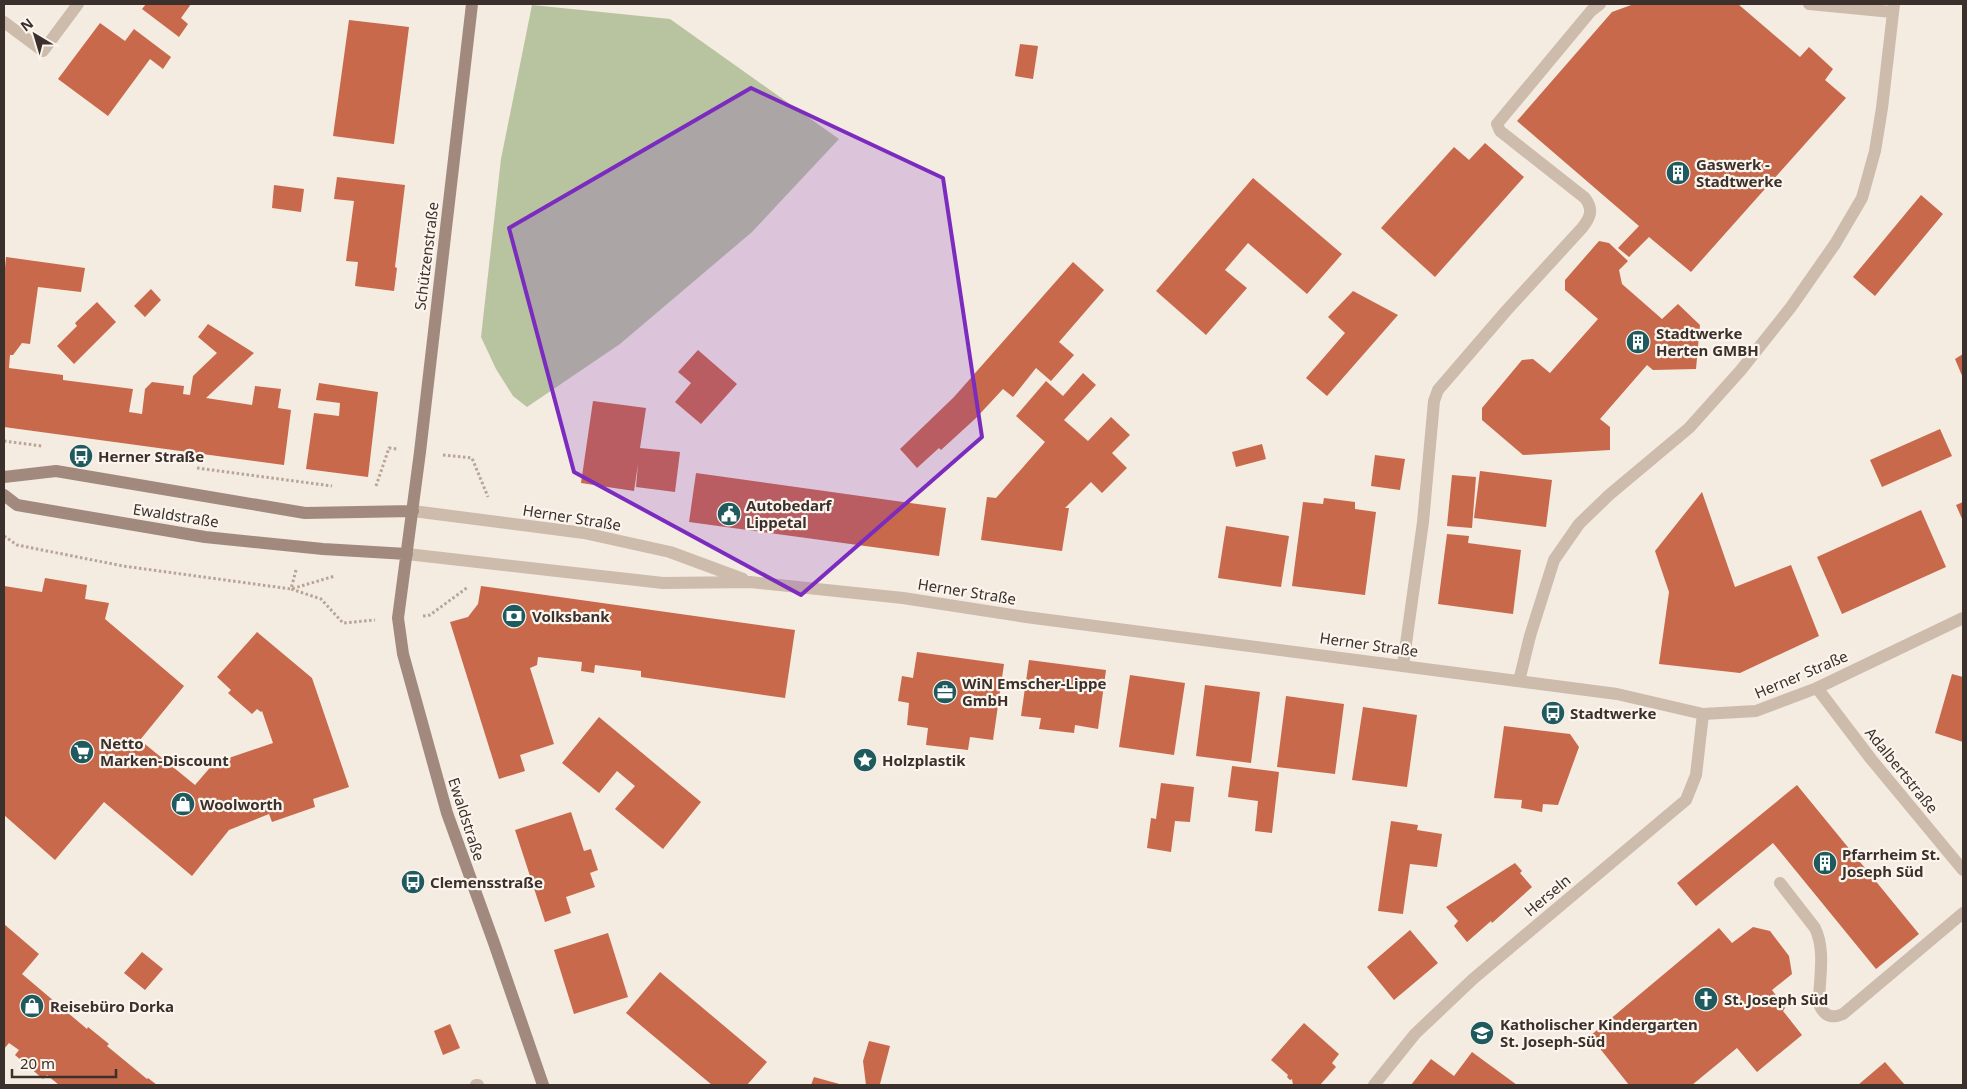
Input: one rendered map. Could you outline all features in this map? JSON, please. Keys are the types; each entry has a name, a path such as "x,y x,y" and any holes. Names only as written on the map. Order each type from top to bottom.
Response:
{"main road":[{"name":"Schützenstraße","path":"413,511 472,4"},
{"name":"Ewaldstraße","path":"4,477 56,471 305,514 413,511 398,618 403,654 447,813 543,1085"},
{"name":"Ewaldstraße","path":"4,495 17,504 205,537 323,549 407,554"}],"street":[{"path":"4,22 43,51 78,4"},
{"path":"1403,665 1423,522 1434,401 1438,390 1506,311 1582,228 1590,216 1590,205 1585,198 1500,131 1497,124 1591,11 1600,4"},
{"path":"1519,681 1530,636 1554,560 1579,524 1609,495 1689,428 1741,370 1791,307 1835,244 1862,198 1875,151 1882,108 1893,8 1809,4"},
{"name":"Herner Straße","path":"413,511 584,533 670,552 750,582"},
{"name":"Herner Straße","path":"407,554 663,583 750,582 904,598 1026,617 1618,694 1703,714 1756,711 1817,688 1963,618"},
{"name":"Adalbertstraße","path":"1817,688 1871,759 1963,870"},
{"name":"Herseln","path":"1374,1085 1415,1034 1473,979 1686,800 1696,775 1703,714"},
{"path":"1780,883 1815,928 1819,937 1822,954 1819,1004 1826,1016 1831,1017 1843,1014 1963,913"}],"path":[{"path":"4,536 17,545 123,566 291,589 336,576"}],"highlighted area":[{"path":"751,88 943,178 982,437 801,595 574,472 509,228"}],"green space":[{"path":"532,5 670,19 839,139 752,232 620,344 527,407 513,396 496,369 481,337 501,159"}],"building":[{"path":"146,4 191,4 181,18 188,24 179,37 142,9"},
{"name":"Gaswerk - Stadtwerke","path":"1634,4 1738,4 1800,57 1809,47 1833,69 1825,80 1846,98 1691,272 1649,237 1629,257 1618,248 1639,226 1517,121 1612,12"},
{"path":"349,20 409,27 394,144 333,136"},
{"path":"100,23 125,41 134,29 171,57 163,69 150,59 108,116 58,79"},
{"path":"1020,44 1038,46 1033,79 1015,76"},
{"path":"1485,143 1524,177 1435,277 1381,228 1454,147 1469,160"},
{"path":"337,177 405,185 394,291 355,286 358,262 346,261 354,201 334,199"},
{"path":"1253,178 1342,254 1307,294 1248,243 1225,270 1247,288 1206,335 1156,291"},
{"path":"274,185 304,189 301,212 272,208"},
{"path":"1921,195 1943,214 1875,296 1853,277"},
{"name":"Stadtwerke Herten GMBH","path":"1599,241 1609,243 1628,261 1619,270 1622,284 1662,319 1678,304 1700,325 1696,369 1653,370 1647,365 1600,419 1610,427 1610,450 1523,455 1482,420 1482,408 1522,360 1533,359 1550,373 1598,319 1565,290 1565,280"},
{"path":"6,257 85,268 81,292 38,287 30,344 22,343 13,355 10,355 9,368 63,375 63,380 133,389 129,412 142,414 145,389 152,382 184,386 183,394 190,395 193,376 217,353 198,337 208,324 254,353 206,398 252,405 255,386 281,389 278,408 291,410 284,465 4,427 4,278"},
{"path":"1073,262 1104,290 1059,342 1074,355 1051,381 1036,368 1013,397 1003,389 976,418 941,450 939,448 917,468 900,449 954,397"},
{"path":"151,289 161,300 145,317 134,306"},
{"path":"1353,291 1398,315 1327,396 1306,378 1345,333 1328,317"},
{"path":"97,302 116,322 74,364 57,346 77,326 75,323"},
{"path":"698,350 737,384 701,424 675,402 691,383 678,372"},
{"path":"1963,354 1963,378 1955,359"},
{"path":"1083,373 1096,385 1064,420 1088,441 1111,417 1130,435 1112,453 1127,468 1102,493 1091,482 1065,508 1069,508 1062,551 981,540 987,497 996,498 1045,442 1016,416 1046,381 1063,396"},
{"path":"319,383 378,392 368,477 306,469 314,413 339,416 340,403 316,400"},
{"path":"593,401 646,408 640,448 680,452 675,492 636,487 638,464 634,491 581,483"},
{"path":"1940,429 1952,456 1882,487 1870,460"},
{"path":"1262,444 1266,459 1236,467 1232,452"},
{"path":"1375,455 1405,459 1400,490 1371,486"},
{"path":"1480,471 1552,480 1546,527 1474,518"},
{"path":"696,473 946,508 939,556 689,522"},
{"path":"1452,475 1476,477 1472,528 1447,526"},
{"path":"1702,492 1735,587 1791,565 1819,636 1740,673 1659,664 1669,592 1655,551"},
{"path":"1324,498 1355,502 1355,509 1376,512 1365,595 1292,586 1303,502 1323,504"},
{"path":"1963,502 1963,521 1956,505"},
{"path":"1921,510 1946,567 1842,614 1817,557"},
{"path":"1226,526 1289,536 1281,587 1218,578"},
{"path":"1447,534 1469,536 1468,543 1521,550 1513,614 1438,604"},
{"path":"45,578 87,585 85,599 109,603 105,619 184,686 140,740 195,785 214,763 273,743 262,711 257,709 252,714 228,693 231,690 217,677 257,632 312,678 349,787 313,799 315,807 272,822 269,814 229,830 192,876 104,802 55,860 4,815 4,586 42,592"},
{"path":"481,586 795,630 785,698 641,677 641,671 595,665 594,673 581,671 582,662 538,657 537,665 530,668 554,744 520,755 525,771 499,779 450,622 468,617 478,604"},
{"path":"917,652 1004,664 993,740 970,737 968,750 926,745 928,728 907,725 909,703 898,701 902,676 913,678"},
{"path":"1029,660 1106,670 1098,729 1075,725 1074,733 1039,729 1041,718 1021,716"},
{"path":"1952,674 1963,677 1963,742 1935,733"},
{"path":"1130,675 1185,683 1174,755 1119,747"},
{"path":"1205,685 1260,692 1251,763 1196,756"},
{"path":"1286,696 1344,704 1335,774 1277,767"},
{"path":"1363,707 1417,715 1407,787 1352,780"},
{"path":"599,717 701,802 663,849 615,809 635,786 617,771 599,793 562,763"},
{"path":"1504,726 1570,734 1579,747 1558,805 1543,804 1542,812 1521,808 1522,800 1494,798"},
{"path":"1232,766 1279,772 1272,833 1255,831 1258,801 1228,797"},
{"path":"1161,783 1194,787 1190,822 1175,821 1171,852 1147,848 1151,818 1156,819"},
{"name":"Pfarrheim St. Joseph Süd","path":"1797,785 1919,934 1876,969 1773,843 1696,906 1677,883"},
{"path":"571,812 584,851 591,849 598,870 590,873 595,887 566,897 571,913 545,922 515,830"},
{"path":"1391,821 1418,825 1417,830 1442,834 1437,867 1410,864 1403,914 1378,911"},
{"path":"1515,863 1522,871 1520,873 1532,887 1492,923 1491,921 1467,942 1454,926 1458,921 1446,907"},
{"path":"4,924 39,954 22,974 87,1029 88,1027 109,1044 107,1046 147,1079 157,1085 59,1085 47,1075 43,1079 15,1055 19,1050 9,1043 4,1049"},
{"name":"St. Joseph Süd","path":"1753,927 1770,931 1789,956 1792,974 1772,990 1785,1008 1783,1011 1802,1035 1757,1072 1737,1048 1692,1085 1629,1085 1590,1036 1719,928 1732,943"},
{"path":"1410,930 1438,963 1394,1000 1367,967"},
{"path":"608,933 628,997 574,1014 554,950"},
{"path":"142,952 163,969 145,990 124,973"},
{"path":"660,972 767,1062 747,1085 712,1085 626,1013"},
{"path":"1304,1023 1339,1054 1332,1063 1336,1067 1320,1085 1293,1085 1292,1079 1290,1080 1287,1077 1288,1075 1271,1060"},
{"path":"450,1024 460,1048 443,1055 434,1031"},
{"path":"869,1041 890,1046 880,1084 866,1085 863,1061"},
{"path":"1472,1052 1517,1085 1411,1085 1431,1059 1454,1076"},
{"path":"1885,1062 1905,1085 1858,1085"},
{"path":"814,1077 843,1085 811,1085"}],"place":[{"name":"Gaswerk - Stadtwerke","path":"1678,173"},
{"name":"Stadtwerke Herten GMBH","path":"1638,342"},
{"name":"Herner Straße","path":"81,456"},
{"name":"Autobedarf Lippetal","path":"729,514"},
{"name":"Volksbank","path":"514,616"},
{"name":"WiN Emscher-Lippe GmbH","path":"945,692"},
{"name":"Stadtwerke","path":"1553,713"},
{"name":"Netto Marken-Discount","path":"82,752"},
{"name":"Holzplastik","path":"865,760"},
{"name":"Woolworth","path":"183,804"},
{"name":"Pfarrheim St. Joseph Süd","path":"1825,863"},
{"name":"Clemensstraße","path":"413,882"},
{"name":"St. Joseph Süd","path":"1706,999"},
{"name":"Reisebüro Dorka","path":"32,1006"},
{"name":"Katholischer Kindergarten St. Joseph-Süd","path":"1482,1033"}]}
